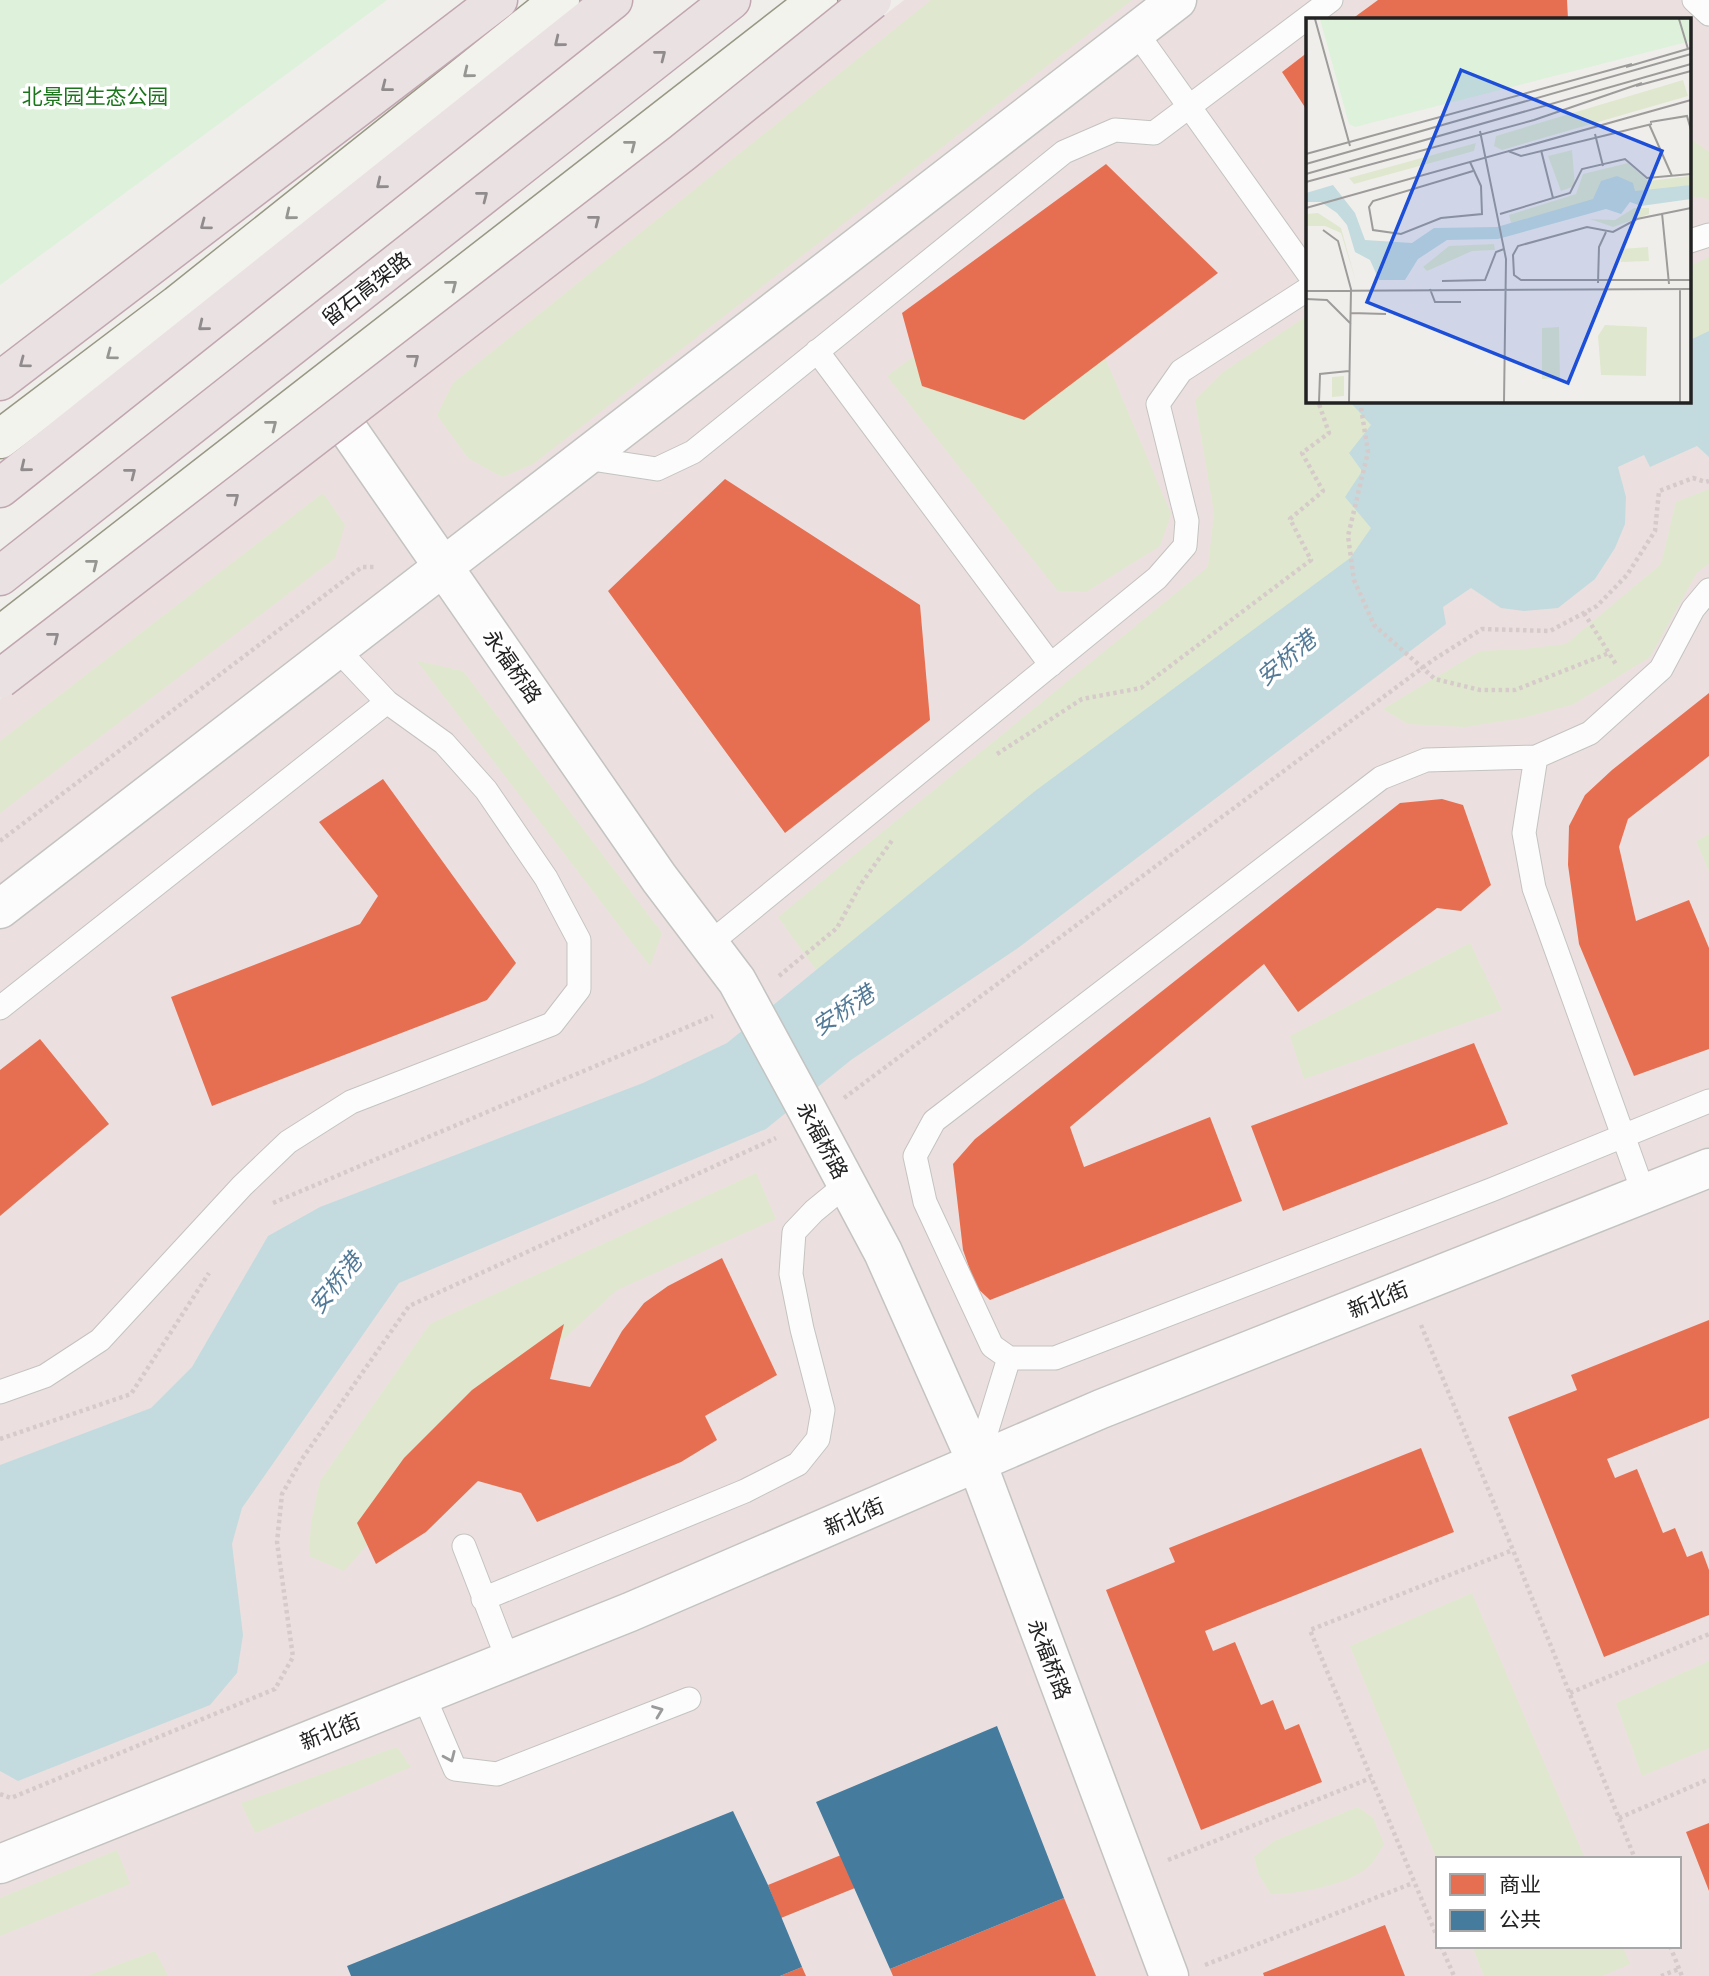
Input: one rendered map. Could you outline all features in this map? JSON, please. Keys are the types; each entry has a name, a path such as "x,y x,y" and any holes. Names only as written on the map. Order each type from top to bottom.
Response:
{"highway":[{"path":"0,381 498,0"},
{"path":"0,488 613,0"},
{"name":"留石高架路","path":"0,576 731,0"},
{"path":"0,678 671,162 873,0"}],"main road":[{"path":"0,439 177,304 560,0"},
{"path":"0,636 818,0"}],"street":[{"path":"0,909 1177,0"},
{"name":"永福桥路","path":"319,388 659,878 737,981 752,1007 883,1252 976,1463 1131,1875 1186,1971"},
{"name":"新北街","path":"0,1864 643,1606 1101,1409 1709,1168"}],"lane":[{"path":"1307,18 1331,0"},
{"path":"1694,0 1709,15"},
{"path":"585,458 657,469 693,452 1064,152 1115,130 1154,133 1306,19"},
{"path":"1136,32 1306,270"},
{"path":"1692,240 1709,235"},
{"path":"709,944 1157,578 1185,546 1187,521 1158,404 1181,371 1306,290"},
{"path":"817,351 1051,665"},
{"path":"1709,590 1693,610 1661,669 1590,733 1536,757 1426,760 1381,778 934,1121 915,1156 925,1202 992,1346 1009,1358 1055,1358 1709,1101"},
{"path":"0,1392 45,1376 100,1340 242,1186 288,1142 351,1102 552,1024 579,989 579,940 538,867 486,790 444,743 387,702 337,649"},
{"path":"0,1008 387,702"},
{"path":"1536,757 1524,833 1534,888 1644,1194"},
{"path":"483,1599 745,1491 798,1464 818,1439 824,1410 802,1329 791,1274 794,1233 847,1184"},
{"path":"976,1463 1009,1358"},
{"path":"464,1546 508,1660"},
{"path":"423,1694 455,1769 497,1774 689,1699"}],"path":[{"path":"992,757 1082,699 1141,688 1311,559 1290,519 1323,491 1302,453 1329,433 1318,402"},
{"path":"1360,402 1368,452 1348,536 1354,580 1374,625 1435,679 1480,690 1514,690 1609,653"},
{"path":"0,841 362,567 445,567"},
{"path":"1584,613 1635,693"},
{"path":"262,1207 752,1007 837,928 861,884 897,833"},
{"path":"0,1439 131,1394 215,1264"},
{"path":"1406,1288 1635,1857"},
{"path":"1436,1935 1310,1630 1513,1549"},
{"path":"1570,1693 1709,1634"},
{"path":"1131,1875 1371,1778"},
{"path":"1619,1818 1709,1779"},
{"path":"1186,1971 1413,1883"},
{"path":"1442,1948 1454,1976"},
{"path":"1671,1948 1682,1976"},
{"path":"1661,1976 1679,1969"}],"shaded area":[{"path":"904,0 1709,0 1709,1976 0,1976 0,699"}],"green space":[{"name":"北景园生态公园","path":"0,0 387,0 0,285"},
{"path":"931,0 1132,0 533,464 502,477 468,458 437,415 453,383"},
{"path":"1692,139 1709,152 1709,199 1692,196"},
{"path":"1709,257 1709,373 1692,386 1692,265"},
{"path":"1045,260 1090,322 1171,514 1160,546 1086,592 1058,591 887,376"},
{"path":"1306,316 1306,402 1352,402 1371,425 1371,528 1357,557 816,970 778,917 1208,567 1214,513 1195,400 1223,372"},
{"path":"1709,489 1709,563 1696,574 1650,657 1574,704 1522,718 1465,727 1408,724 1383,709 1480,651 1566,644 1661,564 1676,502"},
{"path":"323,493 345,525 335,558 0,813 0,741"},
{"path":"417,661 463,671 662,933 650,966"},
{"path":"1709,834 1709,872 1696,841"},
{"path":"1470,943 1502,1010 1304,1079 1290,1036"},
{"path":"756,1173 776,1219 617,1290 492,1404 344,1571 309,1556 311,1523 320,1481 430,1324"},
{"path":"1472,1593 1584,1857 1436,1857 1350,1646"},
{"path":"1709,1661 1709,1748 1642,1776 1616,1703"},
{"path":"397,1747 411,1767 255,1833 241,1803"},
{"path":"1358,1807 1373,1818 1384,1844 1372,1863 1352,1877 1324,1887 1271,1894 1259,1875 1254,1857 1274,1841"},
{"path":"117,1850 130,1884 0,1936 0,1898"},
{"path":"1473,1948 1623,1948 1630,1964 1602,1976 1484,1976"},
{"path":"155,1951 168,1976 87,1976"}],"water":[{"name":"安桥港","path":"1709,331 1709,457 1697,446 1650,467 1644,455 1618,467 1626,497 1625,524 1615,548 1595,579 1558,608 1524,611 1501,608 1471,588 1443,607 1446,624 1018,948 851,1060 766,1129 399,1283 242,1508 232,1544 243,1635 237,1673 210,1705 18,1781 0,1771 0,1465 151,1408 192,1367 268,1236 320,1207 643,1083 727,1043 1035,791 1350,558 1371,528 1345,497 1362,471 1349,453 1371,425 1352,402 1692,402 1692,339"}],"building: 商业":[{"path":"1378,0 1567,0 1568,18 1353,18"},
{"path":"1306,54 1306,109 1282,72"},
{"path":"1106,164 1218,273 1024,420 922,386 902,313"},
{"path":"725,479 920,605 930,720 785,833 608,591"},
{"path":"1709,693 1709,756 1628,819 1619,847 1636,921 1689,900 1709,948 1709,1049 1634,1076 1579,944 1568,865 1569,826 1585,795 1612,770"},
{"path":"383,779 516,963 487,1000 212,1106 171,997 360,924 378,896 319,822"},
{"path":"1442,799 1463,805 1491,885 1461,911 1437,908 1298,1012 1264,964 1070,1127 1084,1167 1210,1117 1242,1201 990,1300 976,1287 963,1250 953,1164 975,1139 1400,803"},
{"path":"40,1039 109,1124 0,1216 0,1070"},
{"path":"1474,1043 1508,1124 1283,1211 1251,1126"},
{"path":"722,1258 777,1375 705,1416 717,1440 681,1462 537,1522 521,1493 478,1481 426,1532 376,1564 357,1523 404,1458 472,1390 564,1324 550,1379 590,1387 622,1331 644,1303 668,1286"},
{"path":"1709,1320 1709,1418 1607,1459 1615,1478 1637,1469 1663,1533 1675,1528 1687,1557 1702,1551 1709,1570 1709,1615 1604,1657 1508,1417 1577,1390 1571,1375"},
{"path":"1421,1448 1454,1532 1205,1631 1213,1651 1235,1642 1261,1705 1273,1700 1285,1730 1299,1724 1322,1782 1201,1830 1106,1590 1175,1562 1169,1548"},
{"path":"1709,1823 1709,1891 1686,1832"},
{"path":"841,1855 855,1888 781,1918 768,1885"},
{"path":"1064,1898 1096,1976 893,1976 890,1969"},
{"path":"1385,1925 1405,1976 1264,1976 1263,1973"},
{"path":"802,1967 806,1976 780,1976"}],"building: 公共":[{"path":"997,1726 1064,1898 890,1969 816,1802"},
{"path":"733,1811 802,1967 780,1976 351,1976 347,1966"}]}
